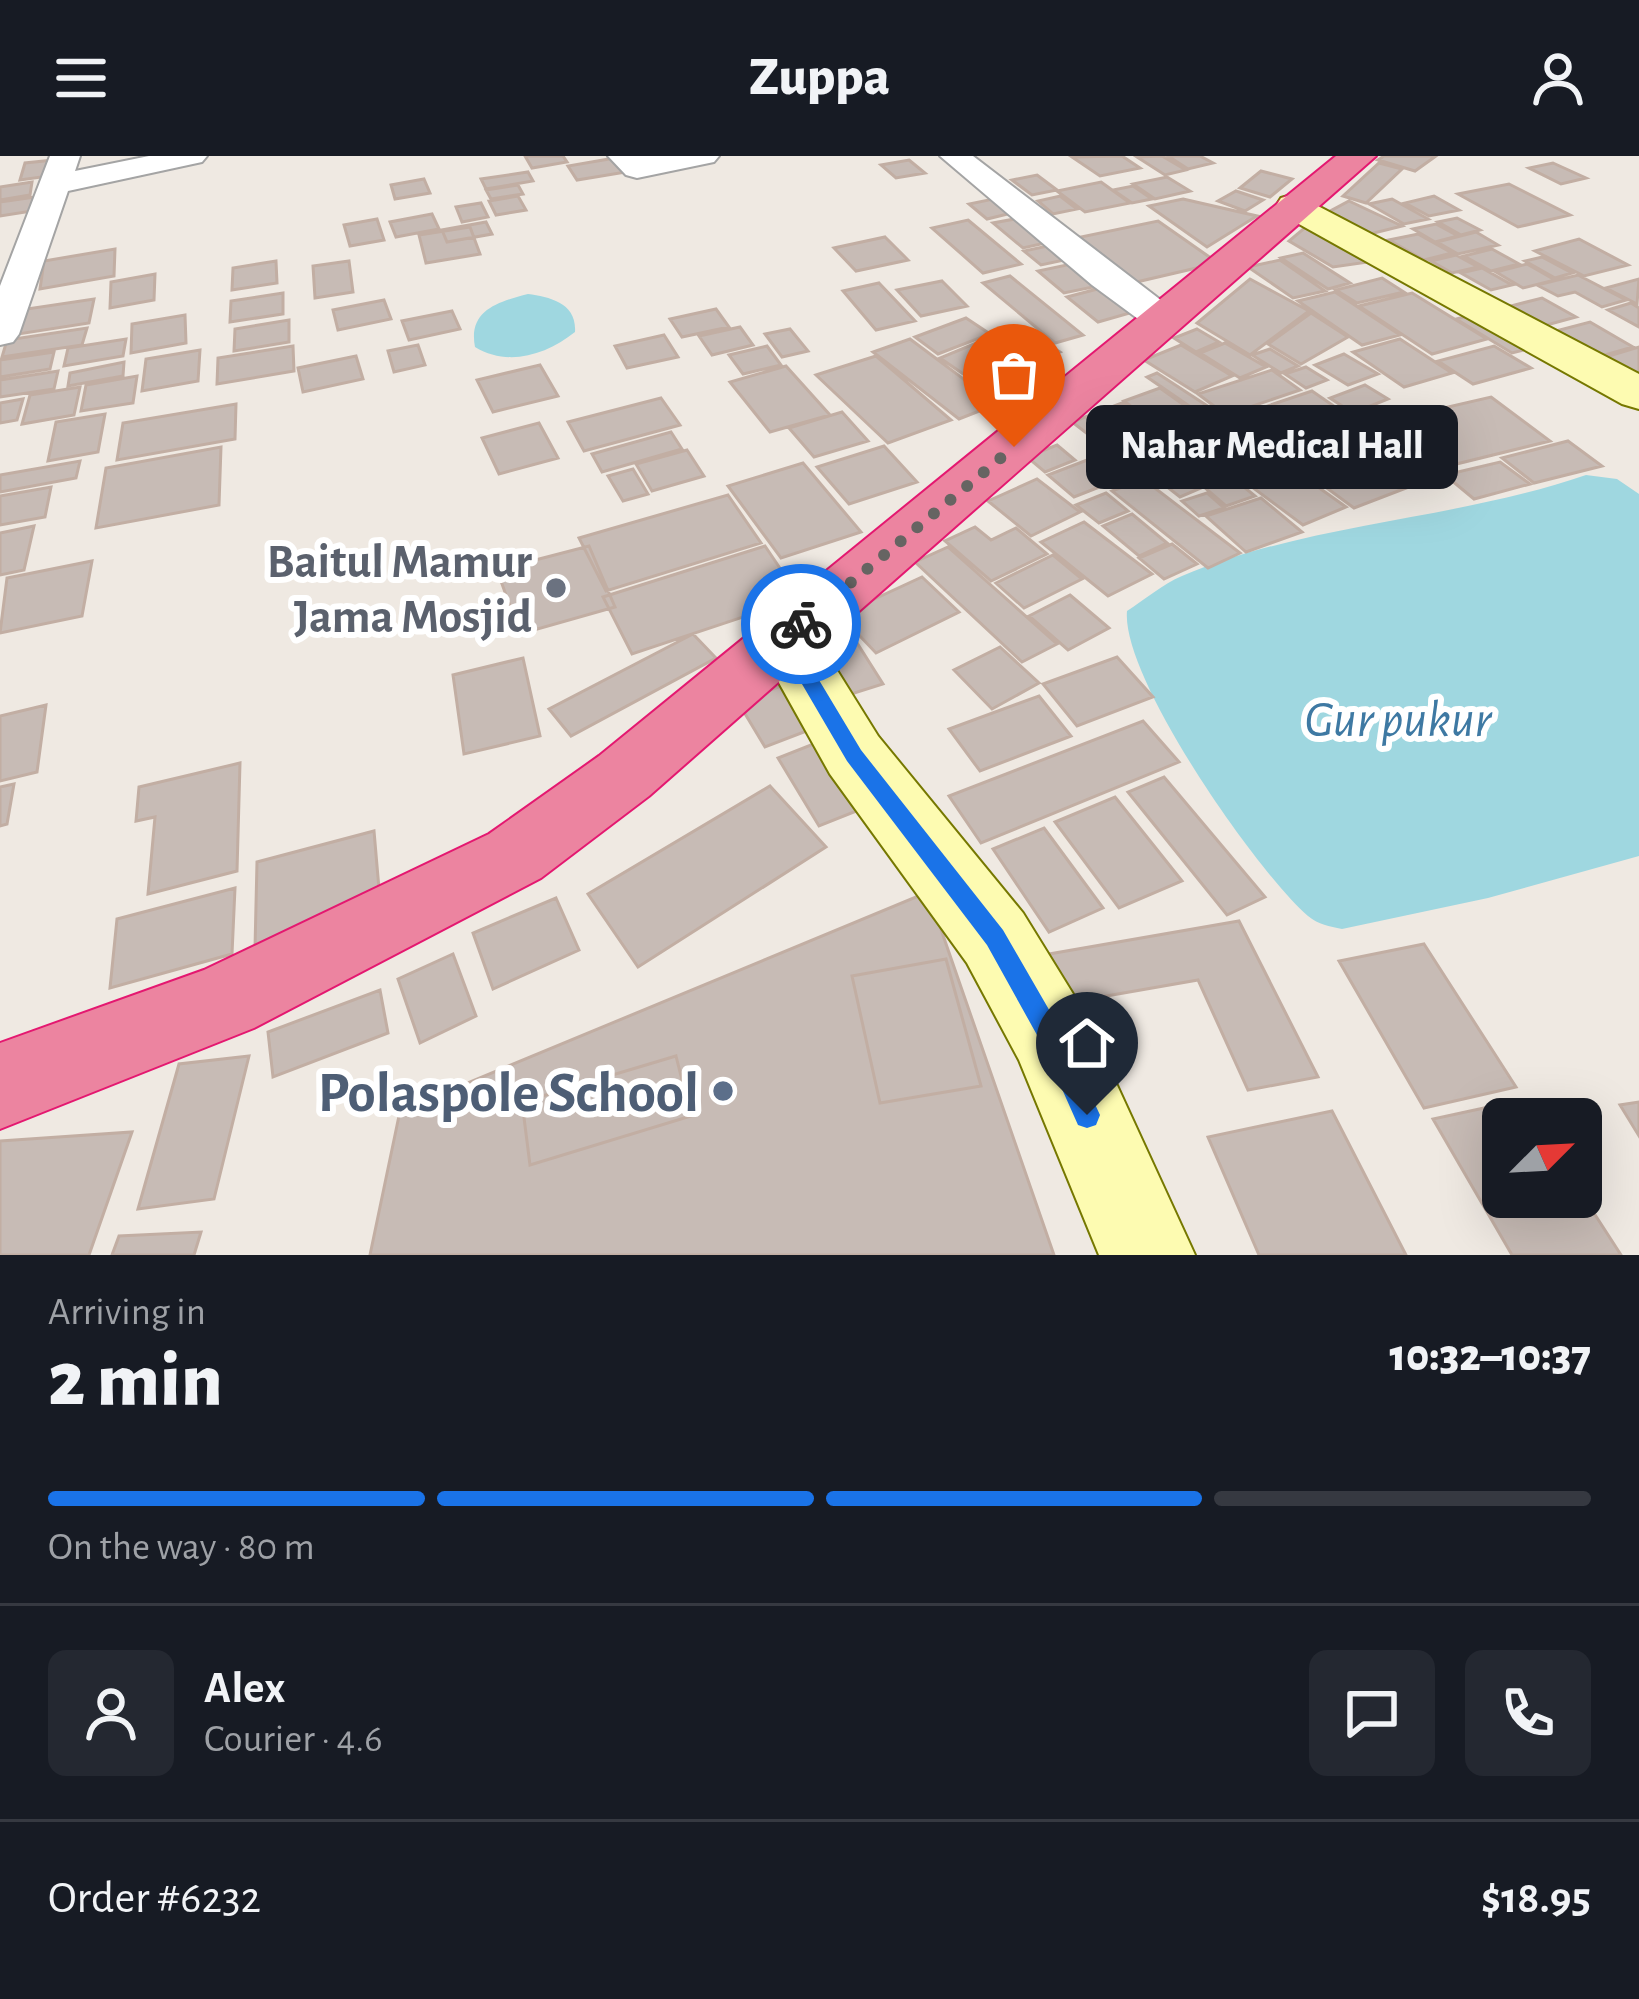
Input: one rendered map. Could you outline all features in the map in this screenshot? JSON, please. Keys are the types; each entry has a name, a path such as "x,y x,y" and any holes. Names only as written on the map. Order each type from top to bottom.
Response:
{"highway":[{"path":"0,1086 224,1001 514,856 624,776 1358,156"}],"street":[{"path":"0,334 61,170 191,156"},
{"path":"623,156 637,169 704,156"},
{"path":"955,156 1104,278 1162,319"},
{"path":"1295,206 1639,394"},
{"path":"784,638 854,755 995,938 1051,1036 1147,1255"}],"water":[{"path":"528,294 567,308 575,332 526,356 500,356 475,347 476,325 487,310"},
{"name":"Gur pukur","path":"1586,475 1617,479 1639,494 1639,856 1488,898 1342,929 1312,919 1257,859 1168,725 1145,680 1131,641 1127,611 1175,579 1230,558"}],"building":[{"path":"525,156 563,156 567,162 532,168"},
{"path":"1122,156 1140,168 1100,176 1072,157"},
{"path":"1162,156 1186,170 1165,175 1137,157"},
{"path":"1168,156 1200,156 1213,163 1188,169"},
{"path":"1436,156 1415,171 1378,160"},
{"path":"615,158 626,172 577,180 568,166"},
{"path":"54,160 49,176 20,180 25,163"},
{"path":"909,160 925,173 896,178 881,165"},
{"path":"1379,163 1402,169 1366,203 1343,196"},
{"path":"1553,163 1586,178 1561,184 1529,168"},
{"path":"1261,171 1292,179 1270,197 1240,188"},
{"path":"528,172 533,181 486,189 481,179"},
{"path":"1037,175 1057,190 1032,195 1012,180"},
{"path":"1167,177 1190,191 1155,199 1133,184"},
{"path":"424,179 430,193 395,199 391,185"},
{"path":"32,182 30,195 0,200 0,187"},
{"path":"1101,182 1130,203 1085,212 1057,191"},
{"path":"1509,184 1570,215 1518,227 1458,194"},
{"path":"518,185 523,194 491,199 486,190"},
{"path":"1133,186 1152,199 1132,203 1113,190"},
{"path":"1236,191 1263,200 1245,211 1218,201"},
{"path":"518,196 526,210 496,215 489,201"},
{"path":"1060,196 1077,209 1053,214 1038,201"},
{"path":"1434,196 1459,210 1429,216 1405,203"},
{"path":"35,197 32,211 0,216 0,202"},
{"path":"998,198 1016,212 987,219 969,204"},
{"path":"1183,199 1257,216 1207,247 1149,206"},
{"path":"1392,199 1428,219 1404,224 1369,204"},
{"path":"1349,201 1402,226 1362,236 1321,216"},
{"path":"481,203 488,217 462,222 456,207"},
{"path":"432,214 439,229 396,237 390,222"},
{"path":"1020,218 1050,242 1023,248 993,223"},
{"path":"1457,218 1480,230 1461,235 1438,222"},
{"path":"377,219 384,240 350,246 344,225"},
{"path":"968,220 1021,264 983,273 932,228"},
{"path":"1158,221 1218,263 1132,283 1076,238"},
{"path":"1313,221 1389,259 1333,267 1289,241"},
{"path":"486,222 492,234 447,242 442,230"},
{"path":"1436,224 1458,236 1435,242 1413,229"},
{"path":"470,227 480,254 426,263 419,235"},
{"path":"1476,232 1498,245 1458,254 1437,242"},
{"path":"1418,234 1452,253 1424,260 1389,240"},
{"path":"885,237 908,260 856,271 834,248"},
{"path":"1579,239 1628,265 1584,276 1535,251"},
{"path":"1052,245 1069,259 1041,265 1024,251"},
{"path":"115,249 114,276 40,289 44,261"},
{"path":"1492,249 1519,264 1491,271 1464,256"},
{"path":"1303,253 1350,283 1328,289 1281,258"},
{"path":"1456,255 1478,267 1452,273 1431,261"},
{"path":"1542,257 1572,273 1555,278 1525,261"},
{"path":"1280,260 1325,291 1293,298 1248,267"},
{"path":"276,261 277,283 232,290 233,268"},
{"path":"349,261 353,292 315,298 313,266"},
{"path":"1076,263 1103,285 1064,293 1038,271"},
{"path":"1527,264 1555,280 1523,288 1496,272"},
{"path":"1482,268 1512,285 1491,290 1461,273"},
{"path":"155,274 154,300 110,308 111,282"},
{"path":"1578,275 1626,300 1602,307 1575,292 1558,296 1537,285"},
{"path":"1010,276 1083,335 1055,343 983,283"},
{"path":"1382,278 1404,292 1357,303 1336,290"},
{"path":"1250,279 1309,311 1250,355 1197,323"},
{"path":"1639,279 1637,304 1606,288"},
{"path":"942,281 967,306 921,316 897,290"},
{"path":"879,283 915,321 876,330 843,291"},
{"path":"1105,287 1137,311 1098,322 1067,297"},
{"path":"1335,292 1400,335 1362,345 1298,301"},
{"path":"283,293 283,314 230,322 231,301"},
{"path":"1412,293 1487,339 1432,354 1359,306"},
{"path":"1542,298 1576,317 1536,328 1503,308"},
{"path":"94,299 89,323 12,335 20,310"},
{"path":"384,300 391,319 338,330 333,310"},
{"path":"1631,303 1639,308 1639,327 1608,310"},
{"path":"716,309 729,327 682,337 670,319"},
{"path":"452,311 460,329 409,340 402,321"},
{"path":"1311,313 1348,337 1301,364 1268,344"},
{"path":"1479,313 1536,347 1512,353 1456,319"},
{"path":"185,315 186,343 131,353 132,324"},
{"path":"966,318 990,334 938,354 915,337"},
{"path":"289,320 289,342 234,351 235,329"},
{"path":"1590,322 1633,347 1591,359 1548,333"},
{"path":"740,327 753,345 712,355 699,336"},
{"path":"87,328 82,345 2,357 7,340"},
{"path":"790,329 808,351 782,357 765,334"},
{"path":"1197,329 1219,342 1196,352 1174,338"},
{"path":"664,335 678,357 627,368 615,346"},
{"path":"993,336 1045,369 991,393 940,358"},
{"path":"1034,336 1060,352 1037,362 1012,345"},
{"path":"126,339 123,356 64,366 68,348"},
{"path":"910,339 997,404 959,419 873,352"},
{"path":"1400,339 1452,373 1404,387 1353,352"},
{"path":"1225,343 1266,367 1240,378 1200,353"},
{"path":"418,345 425,365 394,372 388,351"},
{"path":"1181,345 1232,376 1195,392 1144,360"},
{"path":"293,346 294,371 217,384 218,358"},
{"path":"767,346 781,365 743,374 729,355"},
{"path":"1494,346 1531,368 1473,384 1438,361"},
{"path":"1639,347 1639,372 1627,375 1599,359"},
{"path":"1270,349 1298,366 1281,373 1252,355"},
{"path":"200,350 198,381 142,391 146,359"},
{"path":"54,352 50,369 0,377 0,360"},
{"path":"1344,354 1378,374 1348,385 1315,365"},
{"path":"356,356 363,379 303,392 298,368"},
{"path":"876,356 951,420 888,443 816,375"},
{"path":"124,362 123,376 68,386 70,373"},
{"path":"540,365 558,396 493,412 477,380"},
{"path":"786,366 830,415 770,432 730,382"},
{"path":"1306,367 1327,380 1306,388 1285,374"},
{"path":"1272,370 1300,390 1226,415 1198,394"},
{"path":"58,371 54,389 0,397 0,380"},
{"path":"1157,373 1206,405 1195,410 1147,377"},
{"path":"137,376 133,403 81,411 86,385"},
{"path":"1365,385 1388,399 1353,413 1330,398"},
{"path":"80,387 74,415 22,424 30,395"},
{"path":"1160,388 1198,415 1161,429 1124,401"},
{"path":"1312,391 1341,411 1258,441 1229,419"},
{"path":"1491,397 1550,441 1440,468 1383,422"},
{"path":"661,398 680,425 584,451 568,422"},
{"path":"23,399 17,420 0,423 0,403"},
{"path":"1122,403 1170,438 1119,458 1072,422"},
{"path":"236,404 235,439 117,460 123,423"},
{"path":"842,412 868,441 814,457 789,428"},
{"path":"1214,413 1346,507 1303,525 1173,428"},
{"path":"105,414 98,452 48,461 56,422"},
{"path":"1340,417 1374,441 1298,469 1265,443"},
{"path":"539,423 558,458 499,474 482,438"},
{"path":"671,432 682,449 602,472 592,454"},
{"path":"1170,441 1222,479 1180,497 1129,457"},
{"path":"1390,441 1425,465 1395,477 1360,452"},
{"path":"1568,441 1602,466 1534,483 1502,458"},
{"path":"1057,445 1075,460 1045,472 1027,457"},
{"path":"884,446 917,482 849,504 817,467"},
{"path":"221,447 219,505 96,528 106,468"},
{"path":"687,450 704,476 652,491 636,464"},
{"path":"1108,452 1135,473 1074,497 1048,475"},
{"path":"1356,453 1406,488 1354,508 1305,472"},
{"path":"80,461 76,478 0,492 0,475"},
{"path":"1500,462 1530,484 1474,499 1445,475"},
{"path":"803,463 861,532 781,558 728,486"},
{"path":"633,469 648,494 623,501 608,476"},
{"path":"1233,478 1255,496 1226,506 1204,487"},
{"path":"1037,479 1080,512 1031,536 988,501"},
{"path":"1143,479 1240,553 1208,568 1112,491"},
{"path":"51,487 45,517 0,525 0,496"},
{"path":"1106,493 1128,511 1099,523 1076,505"},
{"path":"1207,493 1224,508 1199,516 1182,501"},
{"path":"728,495 761,543 606,591 579,538"},
{"path":"1261,498 1302,532 1246,552 1206,516"},
{"path":"1132,514 1167,543 1139,556 1103,526"},
{"path":"1084,522 1152,574 1108,596 1041,542"},
{"path":"34,526 24,570 0,575 0,533"},
{"path":"975,527 991,540 1016,528 1047,554 991,581 945,541"},
{"path":"1172,544 1197,564 1164,579 1139,558"},
{"name":"Baitul Mamur Jama Mosjid","path":"589,546 615,607 520,634 497,570"},
{"path":"765,546 800,598 632,654 603,597"},
{"path":"948,547 1057,644 1022,662 915,562"},
{"path":"1053,555 1082,579 1024,608 996,583"},
{"path":"92,561 82,616 0,633 7,578"},
{"path":"922,577 959,612 876,653 840,615"},
{"path":"1070,595 1109,628 1068,650 1029,616"},
{"path":"847,627 883,684 829,701 795,643"},
{"path":"693,634 716,658 571,736 549,709"},
{"path":"1000,647 1039,683 992,709 954,670"},
{"path":"1117,657 1153,697 1077,726 1043,684"},
{"path":"523,658 540,736 464,754 453,675"},
{"path":"789,683 817,727 765,747 738,702"},
{"path":"1039,696 1071,736 980,771 949,729"},
{"path":"46,705 37,772 0,781 0,716"},
{"path":"1143,721 1179,762 981,843 949,796"},
{"path":"836,735 879,802 819,826 778,758"},
{"path":"240,763 237,871 148,894 155,817 136,821 139,787"},
{"path":"1164,777 1265,897 1227,915 1128,792"},
{"path":"14,784 7,824 0,826 0,787"},
{"path":"770,786 826,847 638,967 588,894"},
{"path":"1115,797 1182,881 1119,908 1055,822"},
{"path":"1044,828 1103,908 1049,932 993,849"},
{"path":"374,831 381,912 255,948 257,862"},
{"path":"235,888 232,954 110,988 117,919"},
{"name":"Polaspole School","path":"928,892 1054,1255 370,1255 400,1111"},
{"path":"556,898 579,950 493,989 473,933"},
{"path":"1239,921 1318,1077 1248,1090 1198,980 1049,1006 1032,957"},
{"path":"1424,944 1516,1087 1424,1108 1339,961"},
{"path":"453,954 476,1016 420,1043 398,979"},
{"path":"946,959 981,1086 880,1103 852,976"},
{"path":"380,990 388,1033 273,1077 268,1032"},
{"path":"249,1056 214,1199 138,1209 179,1064"},
{"path":"676,1056 691,1116 530,1165 522,1102"},
{"path":"1639,1102 1639,1136 1620,1105"},
{"path":"1482,1108 1482,1203 1433,1119"},
{"path":"1332,1111 1406,1255 1259,1255 1208,1137"},
{"path":"132,1132 89,1255 0,1255 0,1141"},
{"path":"1491,1218 1597,1218 1621,1255 1512,1255"},
{"path":"201,1232 194,1255 112,1255 119,1236"}],"way so far":[{"path":"801,624 1014,447"}],"place":[{"name":"Nahar Medical Hall","path":"1014,447"},
{"name":"Baitul Mamur Jama Mosjid","path":"556,588"},
{"name":"Polaspole School","path":"723,1091"}],"route":[{"path":"801,624 784,638 854,755 995,938 1051,1036 1087,1115"}]}
